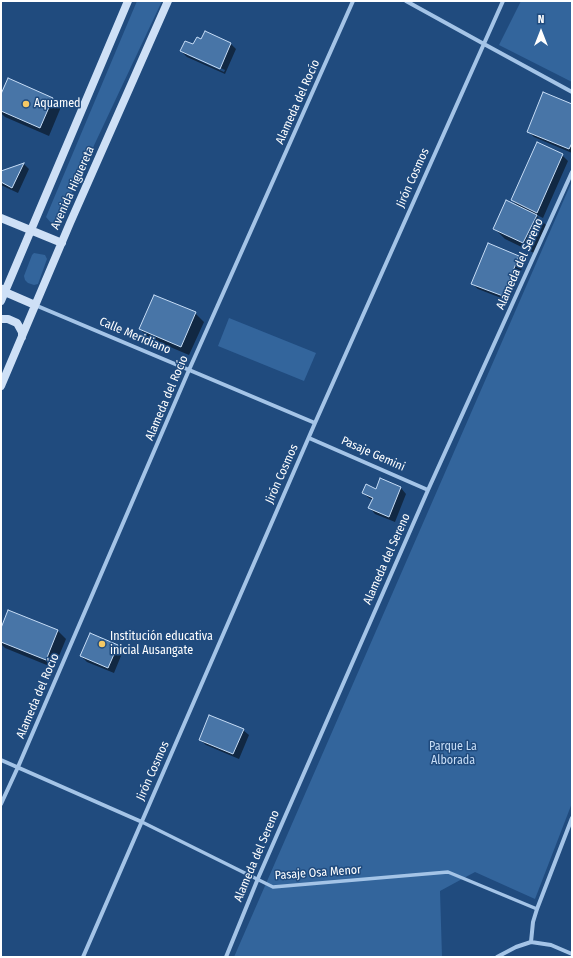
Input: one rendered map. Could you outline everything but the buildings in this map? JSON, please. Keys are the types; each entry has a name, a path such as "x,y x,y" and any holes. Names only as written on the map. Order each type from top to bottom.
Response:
{"main road":[{"name":"Avenida Higuereta","path":"1,301 3,290 128,1"},
{"name":"Avenida Higuereta","path":"1,386 168,1"},
{"path":"1,218 62,243"},
{"path":"3,290 35,305"},
{"path":"1,319 8,319 16,323 22,332 22,338"}],"street":[{"name":"Alameda del Rocío","path":"1,804 18,768 189,370 353,1"},
{"path":"406,1 572,92"},
{"name":"Jirón Cosmos","path":"83,957 315,423 503,1"},
{"name":"Alameda del Sereno","path":"226,957 428,490 572,172"},
{"name":"Calle Meridiano","path":"35,305 315,423"},
{"name":"Pasaje Gemini","path":"309,438 428,490"},
{"name":"Pasaje Osa Menor","path":"1,760 142,822 273,888 448,872 537,909"},
{"path":"531,942 533,922 537,909 572,818"},
{"path":"497,957 516,947 531,942 551,945 572,954"}],"green space":[{"path":"137,1 162,1 57,224 52,224 46,217"},
{"path":"521,1 572,1 572,82 499,45"},
{"name":"Parque La Alborada","path":"572,181 572,803 535,899 475,872 440,891 442,957 234,957"},
{"path":"34,253 45,255 47,259 38,284 34,285 28,283 24,276"},
{"path":"229,318 316,353 304,381 218,346"}],"place":[{"name":"Aquamed","path":"26,104"},
{"name":"Institución educativa inicial Ausangate","path":"102,644"}]}
